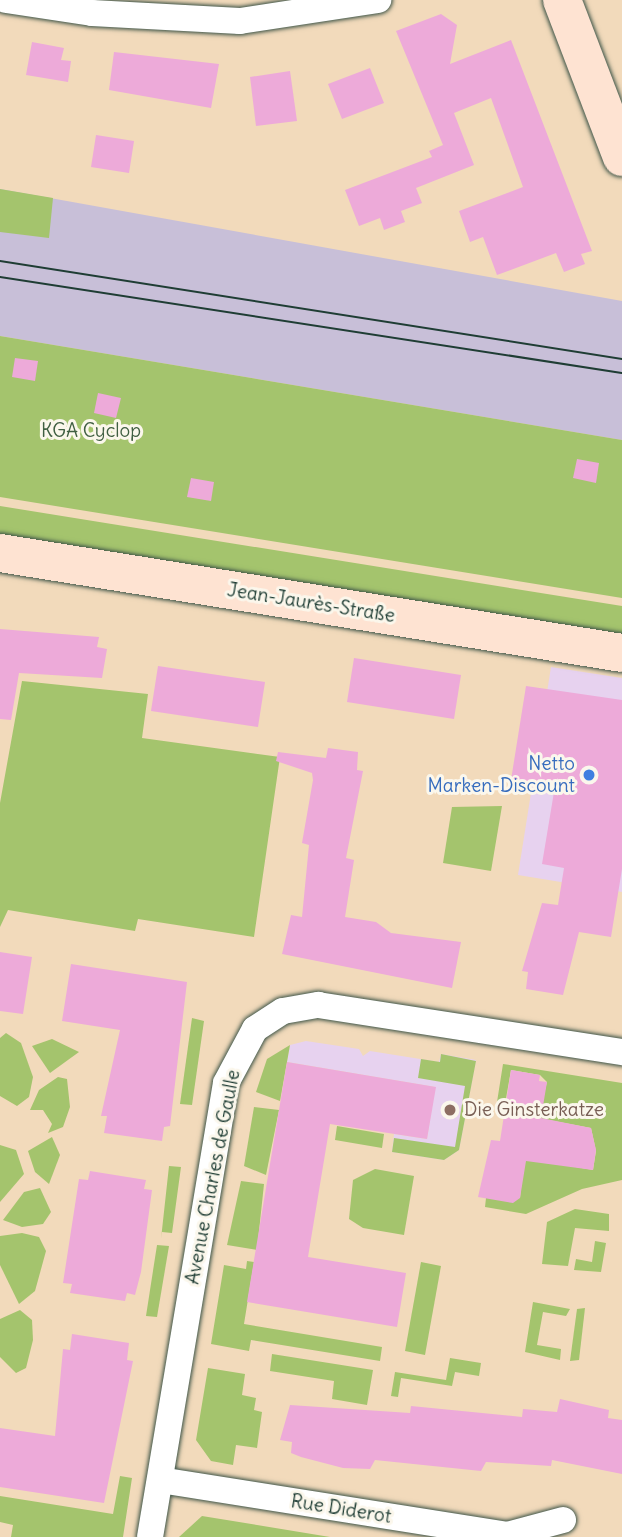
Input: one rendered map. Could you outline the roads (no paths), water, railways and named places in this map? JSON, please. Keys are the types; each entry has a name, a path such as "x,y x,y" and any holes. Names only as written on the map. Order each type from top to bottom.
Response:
{"street":[{"path":"6,0 92,13 240,21 378,0"},
{"path":"562,0 622,157"},
{"name":"Jean-Jaurès-Straße","path":"0,553 622,653"},
{"name":"Avenue Charles de Gaulle","path":"150,1537 226,1083 255,1029 283,1011 318,1006 622,1052"},
{"name":"Rue Diderot","path":"160,1480 507,1535 563,1520"}],"tram line":[{"path":"0,261 622,359"},
{"path":"0,277 622,373"}],"place":[{"name":"Netto Marken-Discount","path":"589,775"},
{"name":"Die Ginsterkatze","path":"450,1110"}],"park label":[{"name":"KGA Cyclop","path":"91,431"}]}
